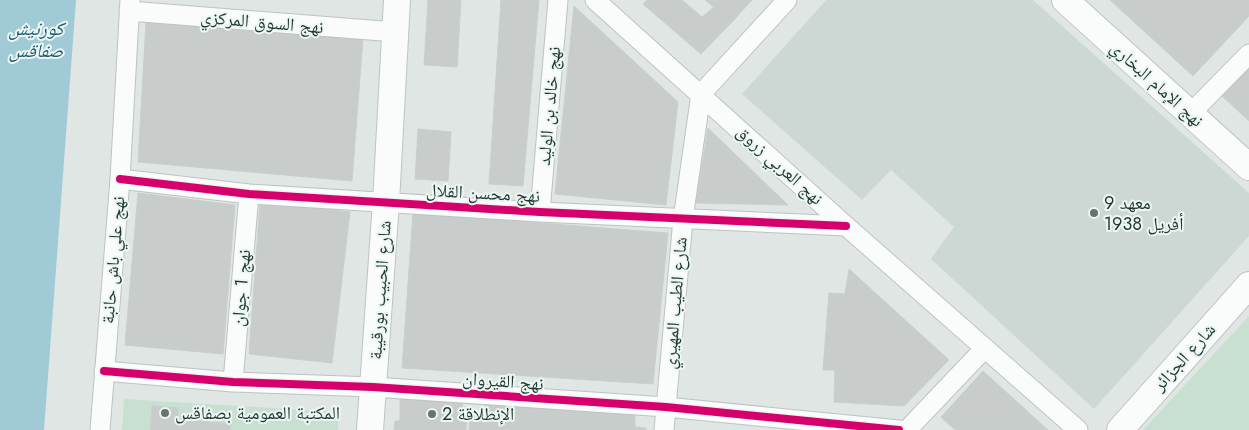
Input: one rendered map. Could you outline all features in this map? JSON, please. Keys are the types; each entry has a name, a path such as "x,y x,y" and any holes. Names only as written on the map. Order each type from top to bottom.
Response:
{"street":[{"name":"شارع الحبيب بورقيبة","path":"370,430 386,202 397,0"},
{"name":"نهج خالد بن الوليد","path":"540,212 558,0"},
{"name":"نهج العربي زروق","path":"595,0 846,226 1078,430"},
{"path":"701,94 787,0"},
{"name":"نهج الإمام البخاري","path":"1065,0 1249,167"},
{"name":"نهج السوق المركزي","path":"130,5 395,32"},
{"name":"نهج علي باش حانبة","path":"100,430 120,179 130,5"},
{"path":"1190,114 1249,54"},
{"name":"شارع الطيب المهيري","path":"664,430 683,219 701,94"},
{"name":"نهج محسن القلال","path":"120,179 249,194 540,212 846,226"},
{"name":"نهج 1 جوان","path":"233,382 249,194"},
{"name":"شارع الجزائر","path":"1120,430 1249,285"},
{"path":"907,430 985,348"},
{"name":"نهج القيروان","path":"104,371 233,382 373,387 666,407 899,430"}],"shaded area":[{"name":"معهد 9 أفريل 1938","path":"826,0 1033,0 1249,193 1249,236 1094,409 931,259 954,227 891,170 862,200 742,94"}],"green space":[{"path":"1249,316 1249,430 1143,430"},
{"path":"124,399 339,412 338,430 122,430"}],"water":[{"name":"كورنيش صفاقس","path":"0,0 76,0 44,430 0,430"}],"building":[{"path":"428,0 461,0 457,67 424,65"},
{"path":"501,0 539,0 523,186 489,184"},
{"path":"647,0 682,0 702,17 714,7 732,22 701,54 643,4"},
{"path":"705,0 752,0 732,22"},
{"path":"1110,0 1249,0 1249,16 1193,76"},
{"path":"574,6 678,102 666,205 555,194"},
{"path":"146,22 363,38 352,181 138,162"},
{"path":"1249,68 1249,121 1222,96"},
{"path":"708,128 788,205 696,203"},
{"path":"418,129 451,132 448,181 415,179"},
{"path":"138,193 235,205 223,354 125,345"},
{"path":"260,202 350,212 332,363 249,354"},
{"path":"413,213 668,233 653,384 402,368"},
{"path":"849,269 949,360 904,406 834,402 835,370 823,370 829,293 845,294"},
{"path":"983,371 1048,430 955,430 941,417"},
{"name":"الإنطلاقة 2","path":"414,396 462,399 463,412 467,416 466,430 394,430 395,421 400,421 400,399 413,400"},
{"path":"486,404 635,415 635,427 646,428 646,430 469,430 470,416 485,416"},
{"name":"المكتبة العمومية بصفاقس","path":"152,406 178,408 177,419 231,424 230,430 150,430"}],"cycle path":[{"path":"120,179 249,194 540,212 846,226"},
{"path":"104,371 233,382 373,387 666,407 899,430"}],"place":[{"name":"معهد 9 أفريل 1938","path":"1094,213"},
{"name":"المكتبة العمومية بصفاقس","path":"165,413"},
{"name":"الإنطلاقة 2","path":"432,414"}]}
